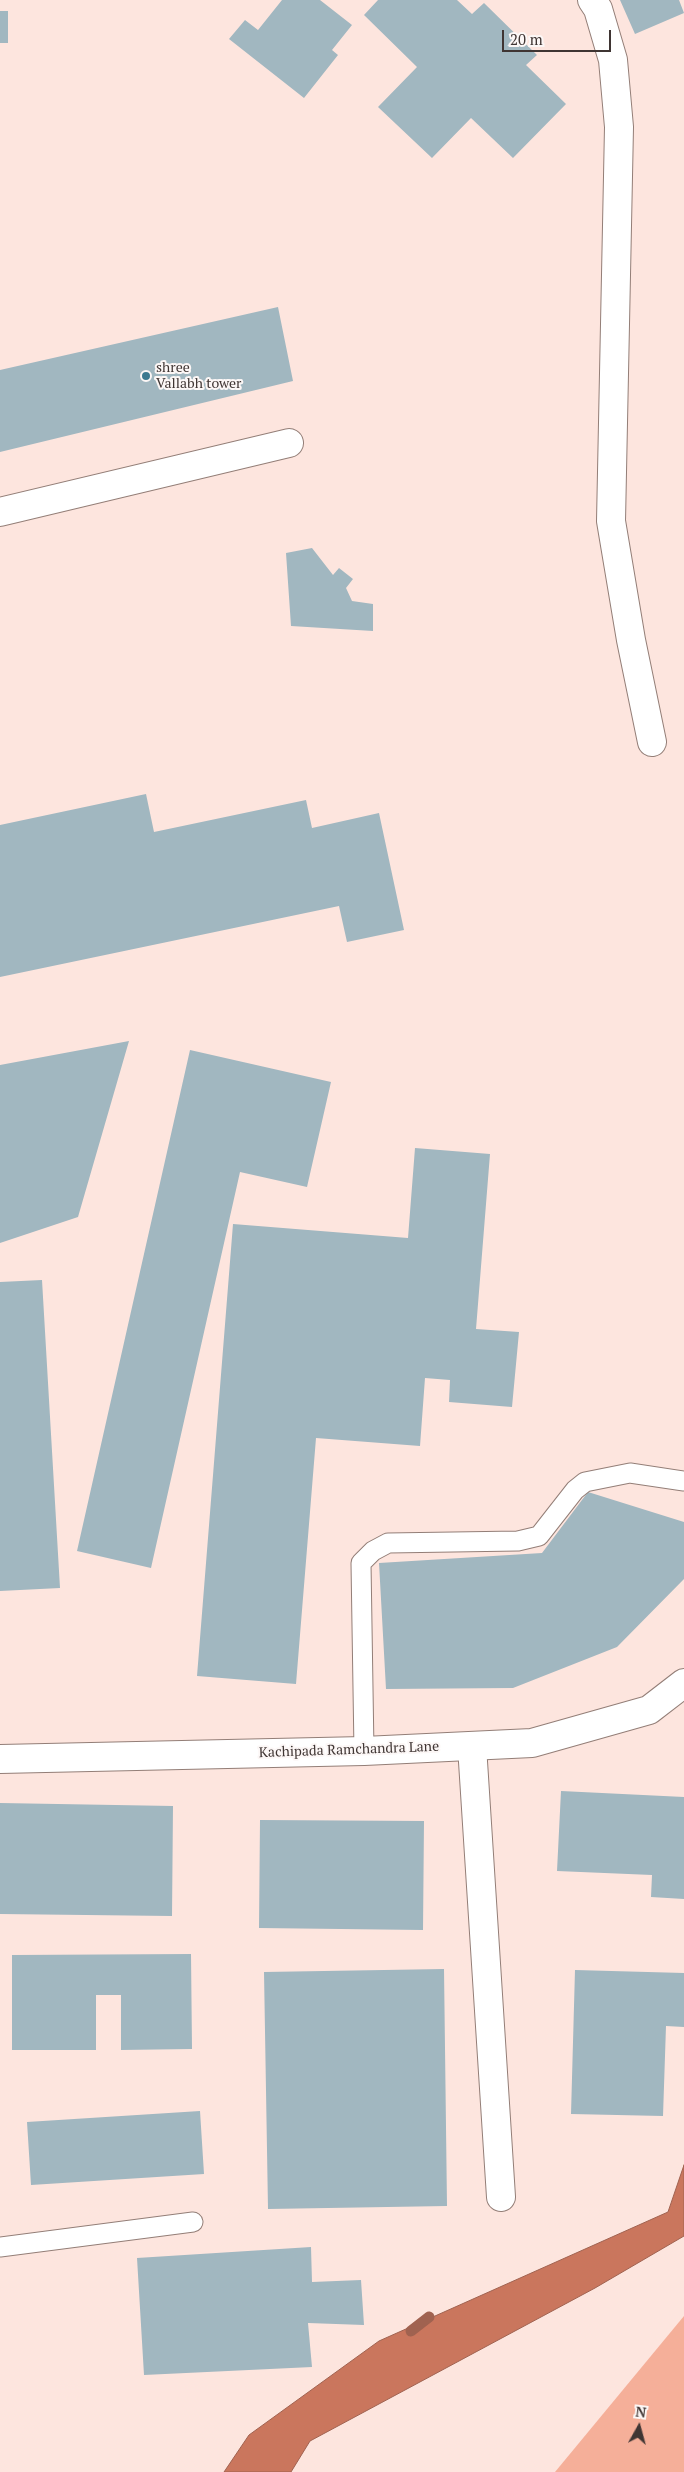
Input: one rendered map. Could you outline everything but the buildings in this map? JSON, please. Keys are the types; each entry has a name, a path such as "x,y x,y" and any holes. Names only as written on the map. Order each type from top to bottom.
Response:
{"street":[{"path":"592,0 598,8 613,60 619,127 611,521 631,640 652,742"},
{"path":"0,512 289,443"},
{"name":"Kachipada Ramchandra Lane","path":"0,1759 364,1751 532,1743 649,1710 684,1683"},
{"path":"472,1746 501,2197"}],"lane":[{"path":"364,1751 361,1563 373,1551 388,1543 518,1541 539,1536 575,1490 585,1482 630,1472 684,1481"},
{"path":"0,2248 193,2222"}],"shaded area":[{"path":"684,2165 684,2236 595,2288 310,2441 291,2472 224,2472 249,2435 379,2341 668,2212"},
{"path":"684,2316 684,2472 555,2472"}],"waterway":[{"path":"411,2331 429,2317"}],"place":[{"name":"shree Vallabh tower","path":"146,376"}]}
